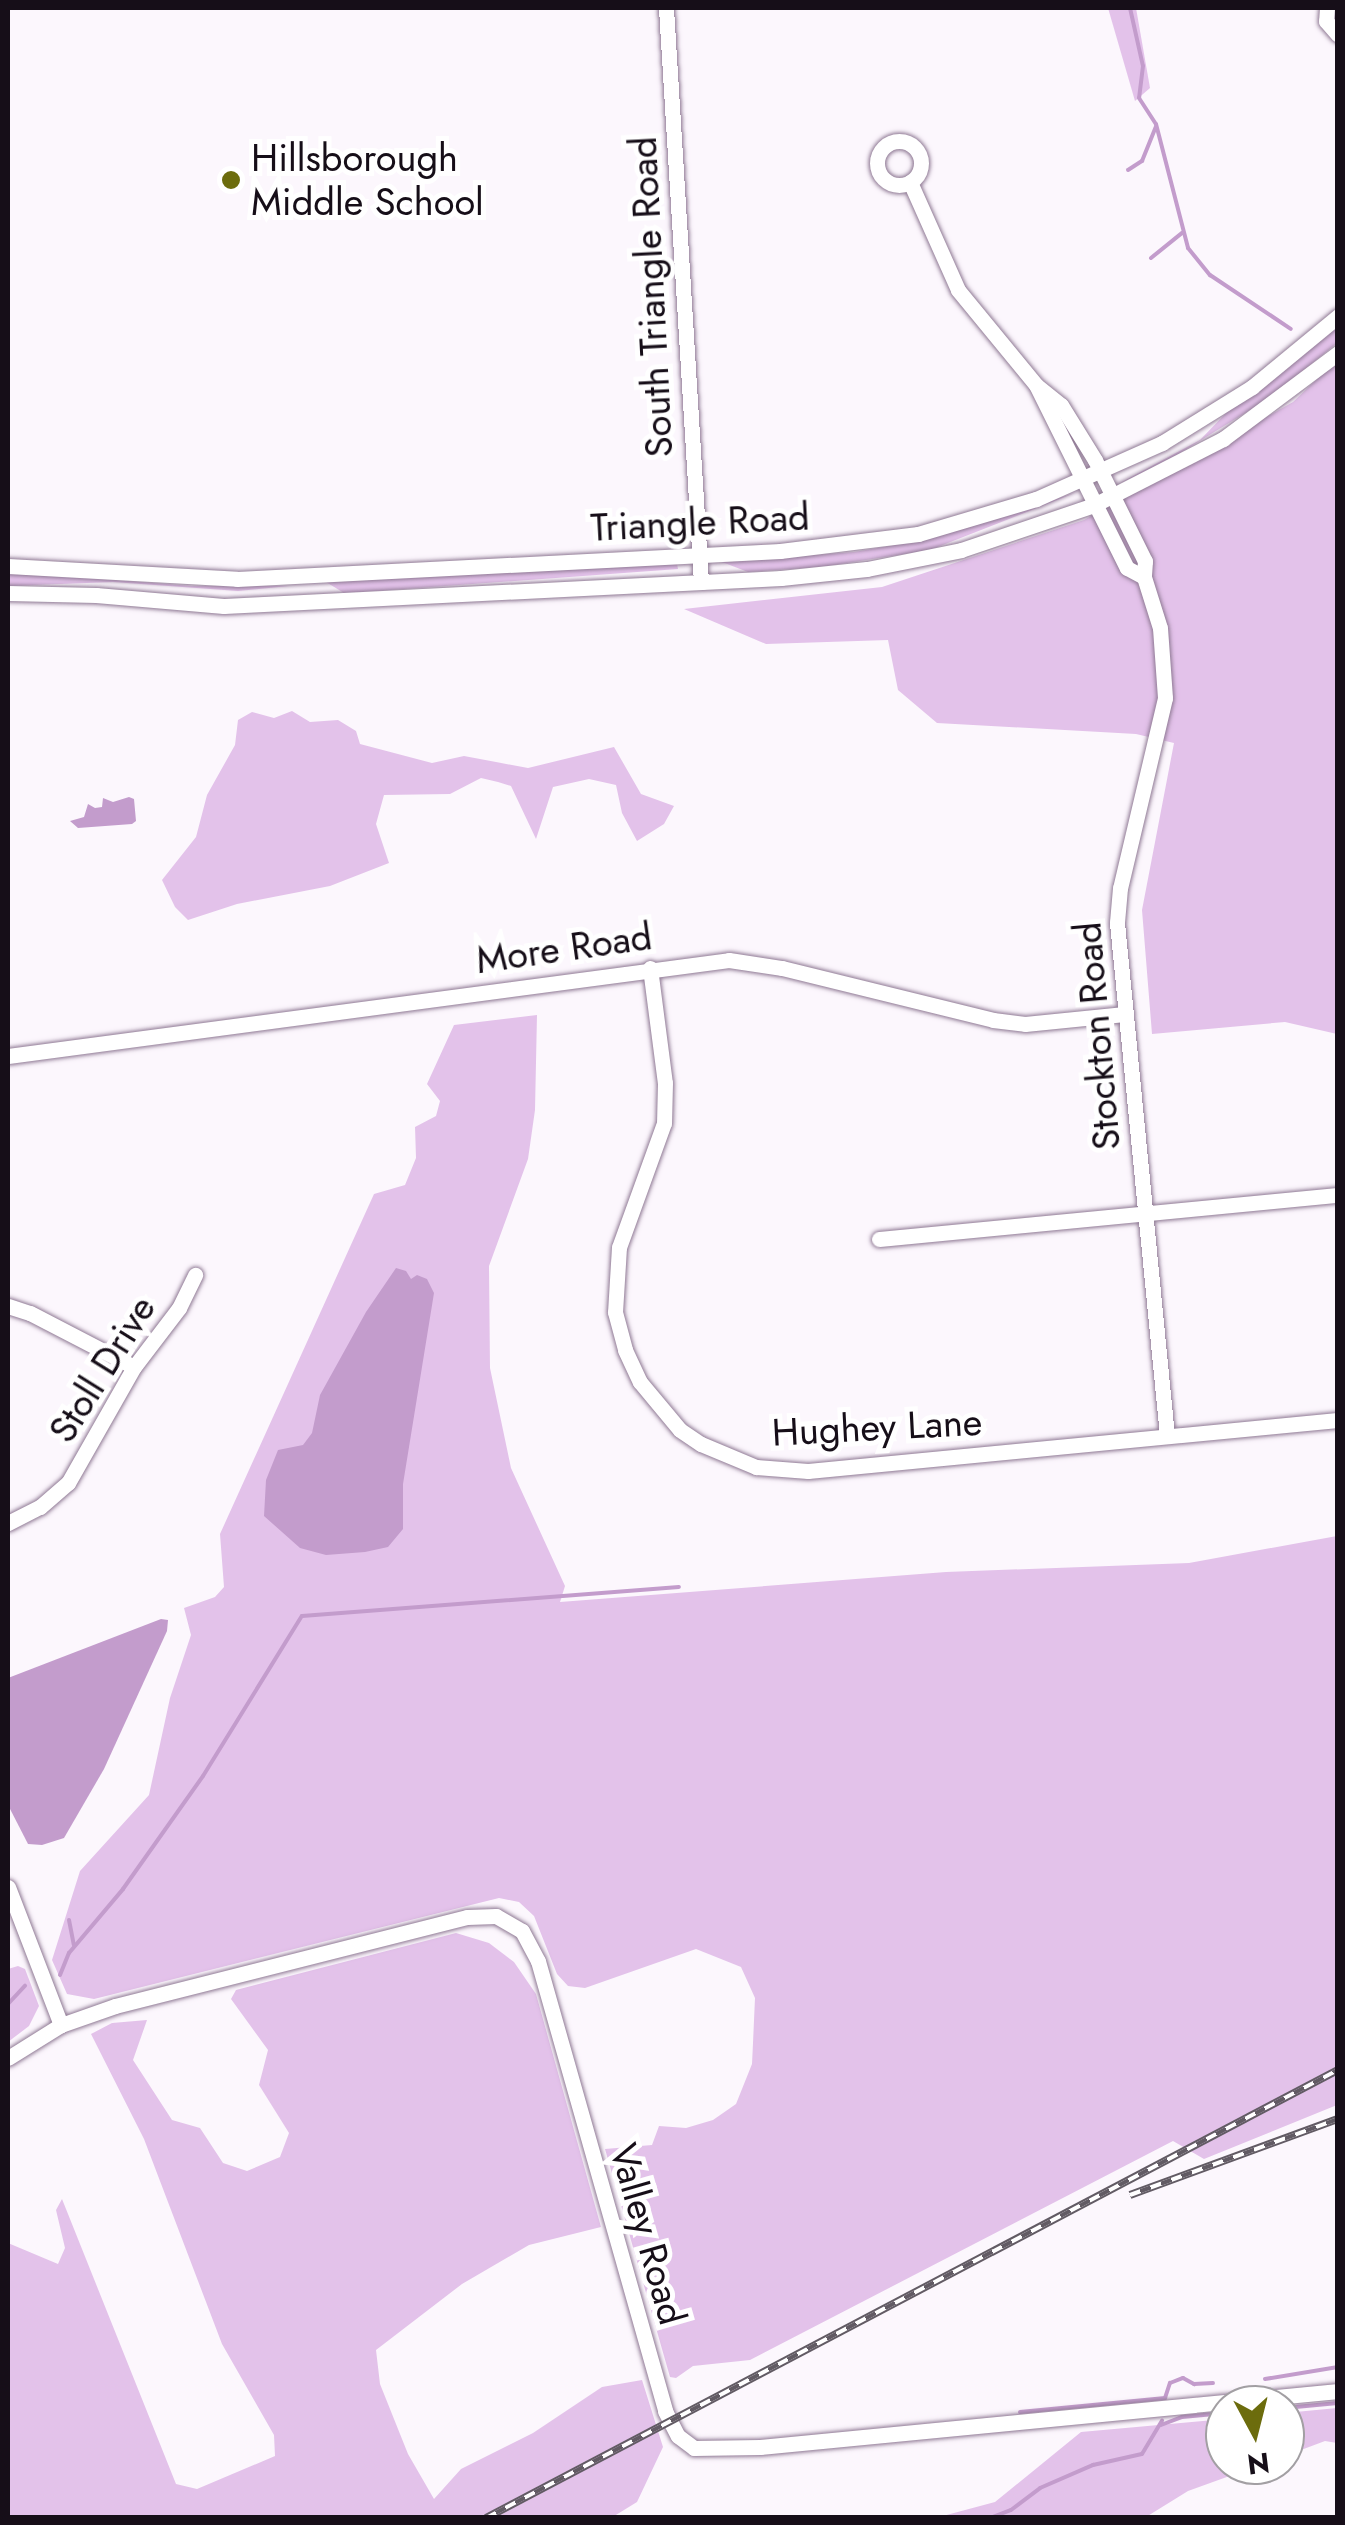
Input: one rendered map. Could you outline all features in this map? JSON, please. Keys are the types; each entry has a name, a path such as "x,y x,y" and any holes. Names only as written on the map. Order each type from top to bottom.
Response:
{"street":[{"name":"South Triangle Road","path":"666,8 701,582"},
{"path":"1327,8 1326,21 1338,35"},
{"name":"Stockton Road","path":"910,182 958,290 1036,384 1068,413 1102,472 1145,560 1144,577 1160,628 1166,678 1120,888 1117,923 1167,1436"},
{"name":"Triangle Road","path":"8,566 238,579 821,548 918,534 984,516 1102,472 1210,415 1338,316"},
{"name":"Triangle Road","path":"8,593 96,594 224,606 798,576 920,560 1009,536 1113,496 1223,438 1338,353"},
{"name":"Stockton Road","path":"1036,384 1126,568 1144,577"},
{"name":"More Road","path":"8,1056 728,960 1025,1024 1125,1014"},
{"name":"Hughey Lane","path":"650,968 666,1083 664,1123 620,1247 614,1289 625,1350 640,1382 680,1430 734,1460 773,1470 808,1471 1338,1420"},
{"path":"879,1240 1338,1195"},
{"name":"Stoll Drive","path":"8,1524 40,1507 68,1483 134,1367 180,1308 194,1275"},
{"path":"8,1306 30,1313 134,1367"},
{"path":"8,1887 61,2024"},
{"name":"Valley Road","path":"8,2058 61,2024 115,2006 467,1917 496,1916 515,1924 538,1961 665,2411 678,2436 694,2448 803,2444 1338,2391"}],"shaded area":[{"path":"1108,8 1136,8 1150,88 1135,101"},
{"path":"1337,327 1337,343 1268,399 1154,469 1120,483 1200,440 1228,411"},
{"path":"1337,360 1337,1034 1285,1022 1152,1034 1142,910 1174,743 1136,734 937,723 898,690 888,640 766,644 684,609 882,587 1084,520 1293,402"},
{"path":"1075,493 930,550 821,567 748,572 722,562 854,552 924,540"},
{"path":"677,564 678,569 344,593 326,582"},
{"path":"8,574 192,586 289,586 238,591 113,582 8,586"},
{"path":"292,711 310,722 338,720 356,731 360,744 432,763 464,756 528,768 614,747 641,794 674,806 664,824 637,841 622,813 616,785 589,779 553,787 536,839 511,786 498,782 481,778 450,794 384,795 376,824 389,863 330,886 237,904 188,920 175,907 162,880 196,837 207,795 235,745 238,720 252,712 274,718"},
{"path":"103,798 113,802 134,799 136,821 132,824 78,828 70,821 84,817 88,804 102,807"},
{"path":"537,1015 535,1110 528,1159 489,1266 490,1368 511,1468 565,1586 560,1602 946,1572 1189,1563 1337,1536 1337,2105 1204,2159 1173,2141 750,2360 693,2366 676,2378 670,2377 605,2149 652,2145 659,2126 686,2128 713,2120 736,2104 752,2064 755,1998 741,1967 696,1949 585,1988 568,1986 557,1974 534,1916 519,1902 499,1898 94,1999 67,1994 52,1960 80,1871 149,1795 170,1698 191,1635 184,1608 215,1597 224,1587 220,1534 374,1194 405,1185 416,1158 415,1127 436,1116 440,1101 427,1084 454,1025"},
{"path":"396,1268 406,1271 411,1279 417,1275 427,1279 434,1293 403,1484 403,1529 388,1547 365,1552 326,1555 300,1548 264,1516 266,1480 278,1450 303,1445 312,1433 320,1395 366,1312"},
{"path":"161,1619 168,1620 167,1631 104,1769 64,1838 42,1845 28,1844 8,1805 8,1678"},
{"path":"456,1933 489,1943 514,1962 536,1994 601,2227 529,2245 462,2284 376,2350 380,2384 408,2454 434,2499 461,2469 533,2433 602,2387 642,2380 663,2447 637,2502 611,2518 8,2517 8,2243 58,2264 65,2248 56,2210 62,2199 176,2484 197,2489 275,2456 274,2435 222,2344 144,2139 91,2034 112,2023 147,2020 133,2060 172,2120 200,2128 223,2163 247,2171 280,2157 289,2133 259,2085 268,2050 231,1999 236,1990"},
{"path":"8,1969 25,1969 39,2006 29,2026 8,2042"},
{"path":"1337,2408 1337,2443 1325,2441 1305,2448 1305,2411"},
{"path":"1205,2421 1205,2485 1146,2517 939,2517 995,2502 1081,2432"}],"waterway":[{"path":"1130,8 1143,66 1139,98 1156,124 1188,248 1210,275 1291,329"},
{"path":"1128,170 1142,161 1156,127"},
{"path":"1151,258 1182,233"},
{"path":"60,1975 69,1953 123,1889 203,1776 302,1616 679,1587"},
{"path":"69,1920 74,1945"},
{"path":"8,2004 25,1986"},
{"path":"1265,2379 1338,2367"},
{"path":"1020,2412 1165,2398 1170,2383 1183,2378 1194,2384 1213,2383"},
{"path":"1305,2406 1338,2403"},
{"path":"1161,2425 1182,2417 1205,2415"},
{"path":"990,2518 1011,2510 1040,2488 1093,2465 1142,2454 1162,2421"}],"railway":[{"path":"486,2518 1338,2070"},
{"path":"1130,2195 1338,2119"}],"place":[{"name":"Hillsborough Middle School","path":"231,180"}]}
